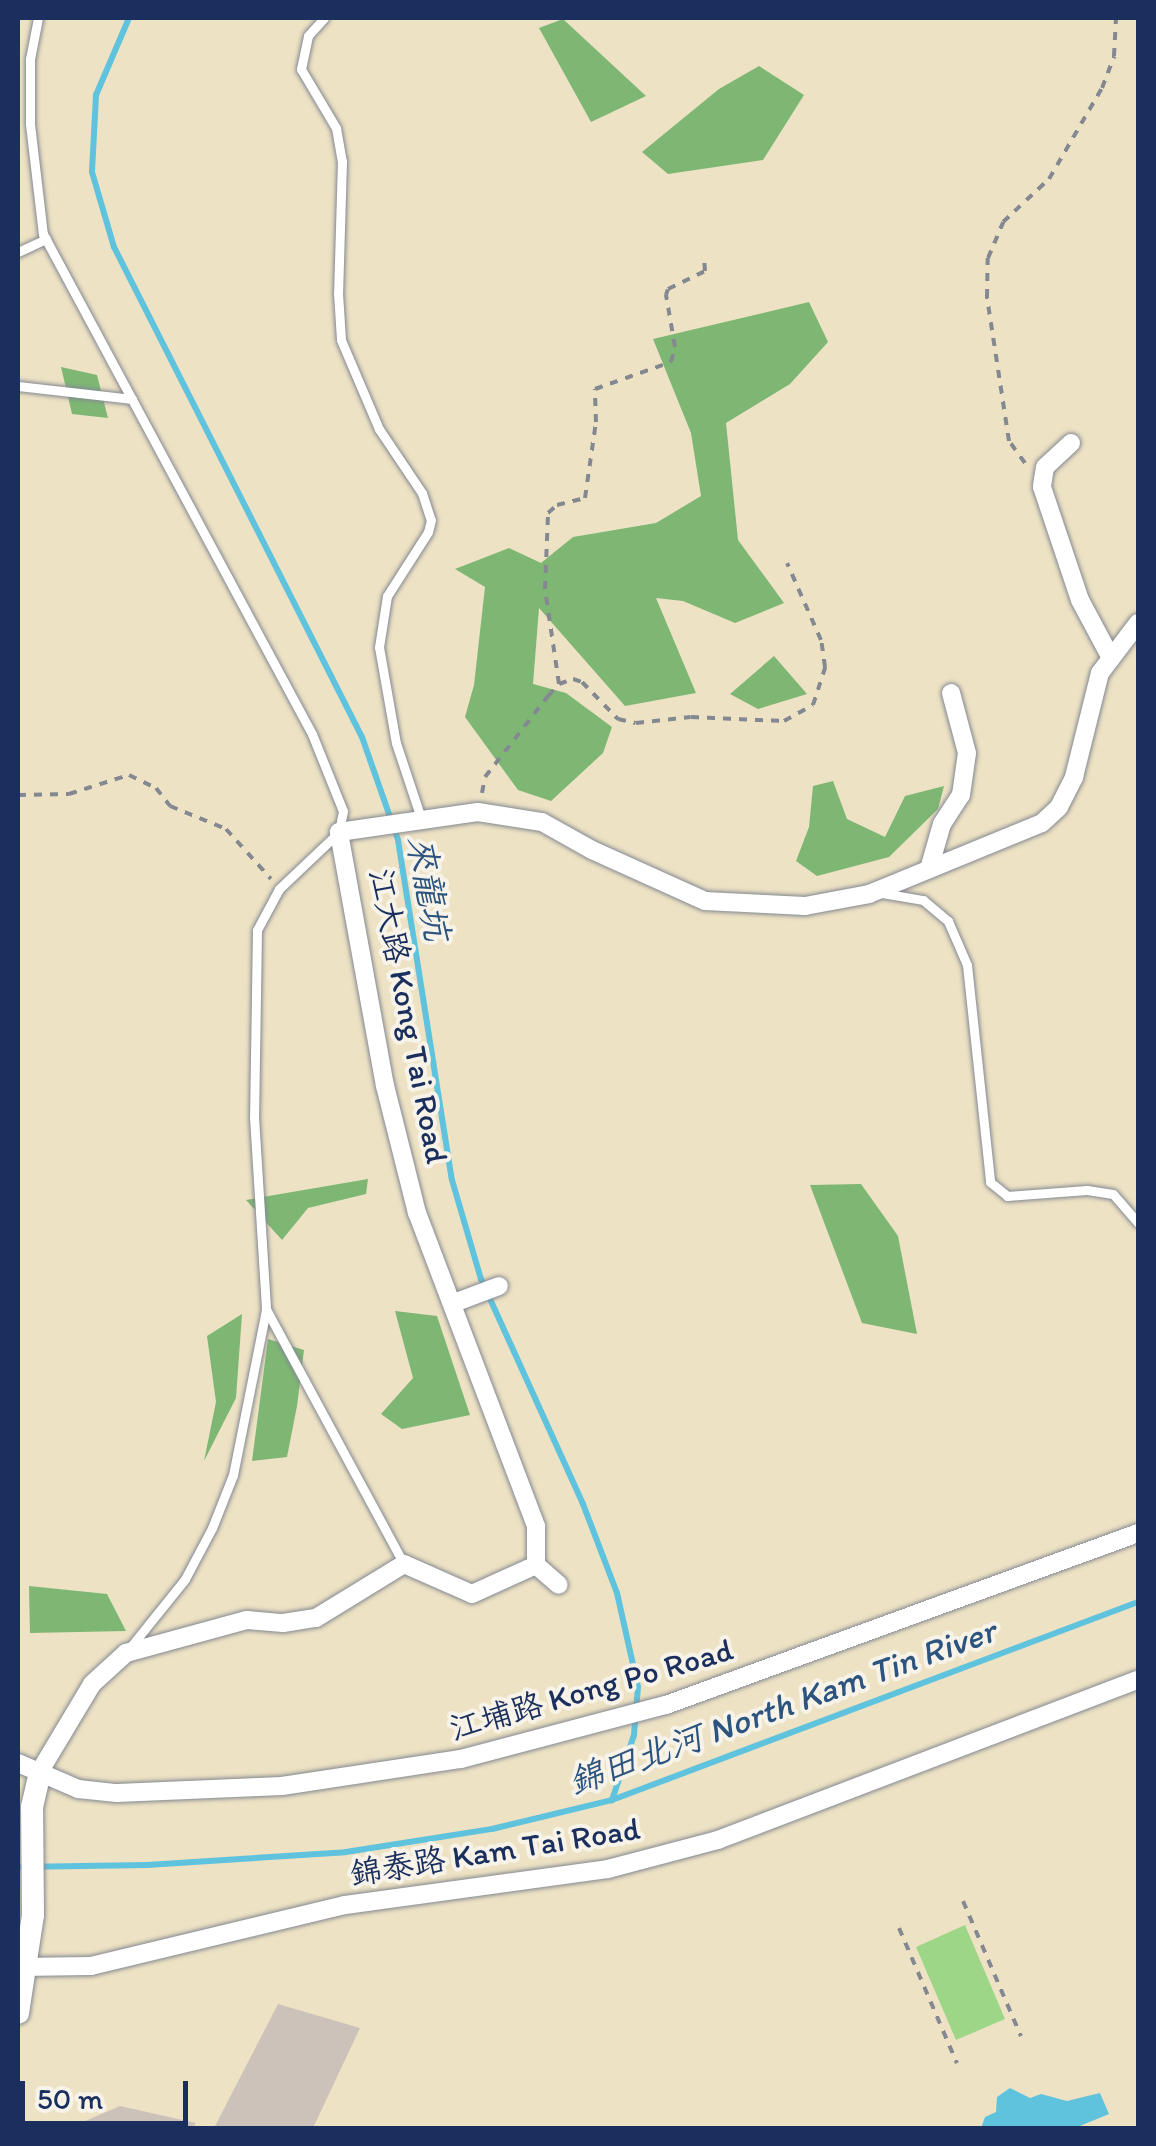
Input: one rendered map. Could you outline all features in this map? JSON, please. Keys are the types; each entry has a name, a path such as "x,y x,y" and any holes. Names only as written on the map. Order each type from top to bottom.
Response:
{"street":[{"path":"1071,442 1045,468 1042,488 1080,600 1111,658"},
{"name":"江大路 Kong Tai Road","path":"536,1565 536,1526 417,1212 392,1115 339,832 478,812 542,822 592,850 705,901 805,906 869,894 1018,837 1042,824 1059,806 1074,778 1100,674 1138,623"},
{"path":"930,868 942,824 961,795 966,752 951,693"},
{"path":"454,1304 498,1286"},
{"name":"江埔路 Kong Po Road","path":"18,1763 78,1788 117,1793 282,1786 461,1759 666,1705 1138,1532"},
{"path":"18,2013 33,1915 32,1807 40,1771 92,1684 126,1652 247,1620 283,1623 316,1618 404,1564 472,1594 536,1565 559,1585"},
{"name":"錦泰路 Kam Tai Road","path":"23,1968 90,1966 345,1905 608,1869 718,1840 1138,1680"}],"lane":[{"path":"38,18 30,59 30,124 46,239 312,734 343,811 339,832 279,889 256,930 254,1117 266,1310 232,1475 212,1528 185,1579 126,1652"},
{"path":"324,18 308,36 301,69 336,128 342,161 338,293 341,340 379,429 422,493 431,520 428,532 388,596 379,647 414,820"},
{"path":"18,252 46,239"},
{"path":"18,386 132,399"},
{"path":"869,894 923,900 948,921 967,965 990,1182 1006,1196 1087,1190 1113,1194 1138,1223"},
{"path":"266,1310 404,1564"}],"path":[{"path":"1042,488 1009,441 987,297 988,258 1003,222 1049,180 1102,88 1114,56 1116,18"},
{"path":"559,684 545,588 548,513 557,505 585,498 596,422 594,389 670,362 675,348 666,294 668,289 705,271 704,255"},
{"path":"478,812 486,776 559,684 573,679 582,682 618,719 636,722 690,717 784,721 813,704 824,667 821,640 786,562"},
{"path":"18,795 69,794 129,775 156,788 170,806 226,829 279,889"},
{"path":"963,1901 1021,2036"},
{"path":"899,1928 957,2063"}],"shaded area":[{"path":"278,2004 360,2028 313,2128 214,2128"},
{"path":"120,2106 196,2123 193,2128 69,2128"}],"green space":[{"path":"563,19 646,96 591,122 539,28"},
{"path":"759,66 804,95 763,160 668,174 642,152 719,89"},
{"path":"809,302 828,342 790,384 726,423 738,540 784,603 735,623 683,601 656,598 696,693 625,706 539,608 533,684 566,693 612,727 603,753 551,801 518,790 465,717 474,685 485,587 455,569 509,548 541,563 573,537 656,523 701,496 691,433 653,339"},
{"path":"61,367 97,375 108,418 72,414"},
{"path":"774,656 807,694 758,709 730,694"},
{"path":"833,781 847,819 885,837 905,796 944,786 938,809 889,857 817,876 796,861 809,827 813,786"},
{"path":"368,1179 366,1194 308,1208 282,1240 246,1200"},
{"path":"861,1184 898,1236 917,1334 862,1323 810,1185"},
{"path":"395,1311 437,1316 470,1415 402,1429 381,1414 413,1378"},
{"path":"242,1314 236,1398 204,1461 216,1402 207,1336"},
{"path":"268,1339 304,1350 297,1406 287,1457 252,1461"},
{"path":"29,1586 107,1594 126,1631 30,1633"},
{"path":"965,1925 1005,2019 956,2040 916,1947"}],"water":[{"path":"1010,2088 1030,2098 1041,2094 1067,2101 1100,2093 1109,2114 1075,2128 981,2128 985,2117 996,2112 997,2097"}],"waterway":[{"name":"來龍坑","path":"129,18 96,95 92,172 114,247 362,737 398,840 452,1180 481,1279 583,1504 617,1593 638,1687 634,1735 612,1800"},
{"name":"錦田北河 North Kam Tin River","path":"18,1867 147,1865 346,1852 492,1829 612,1800 1138,1602"}]}
